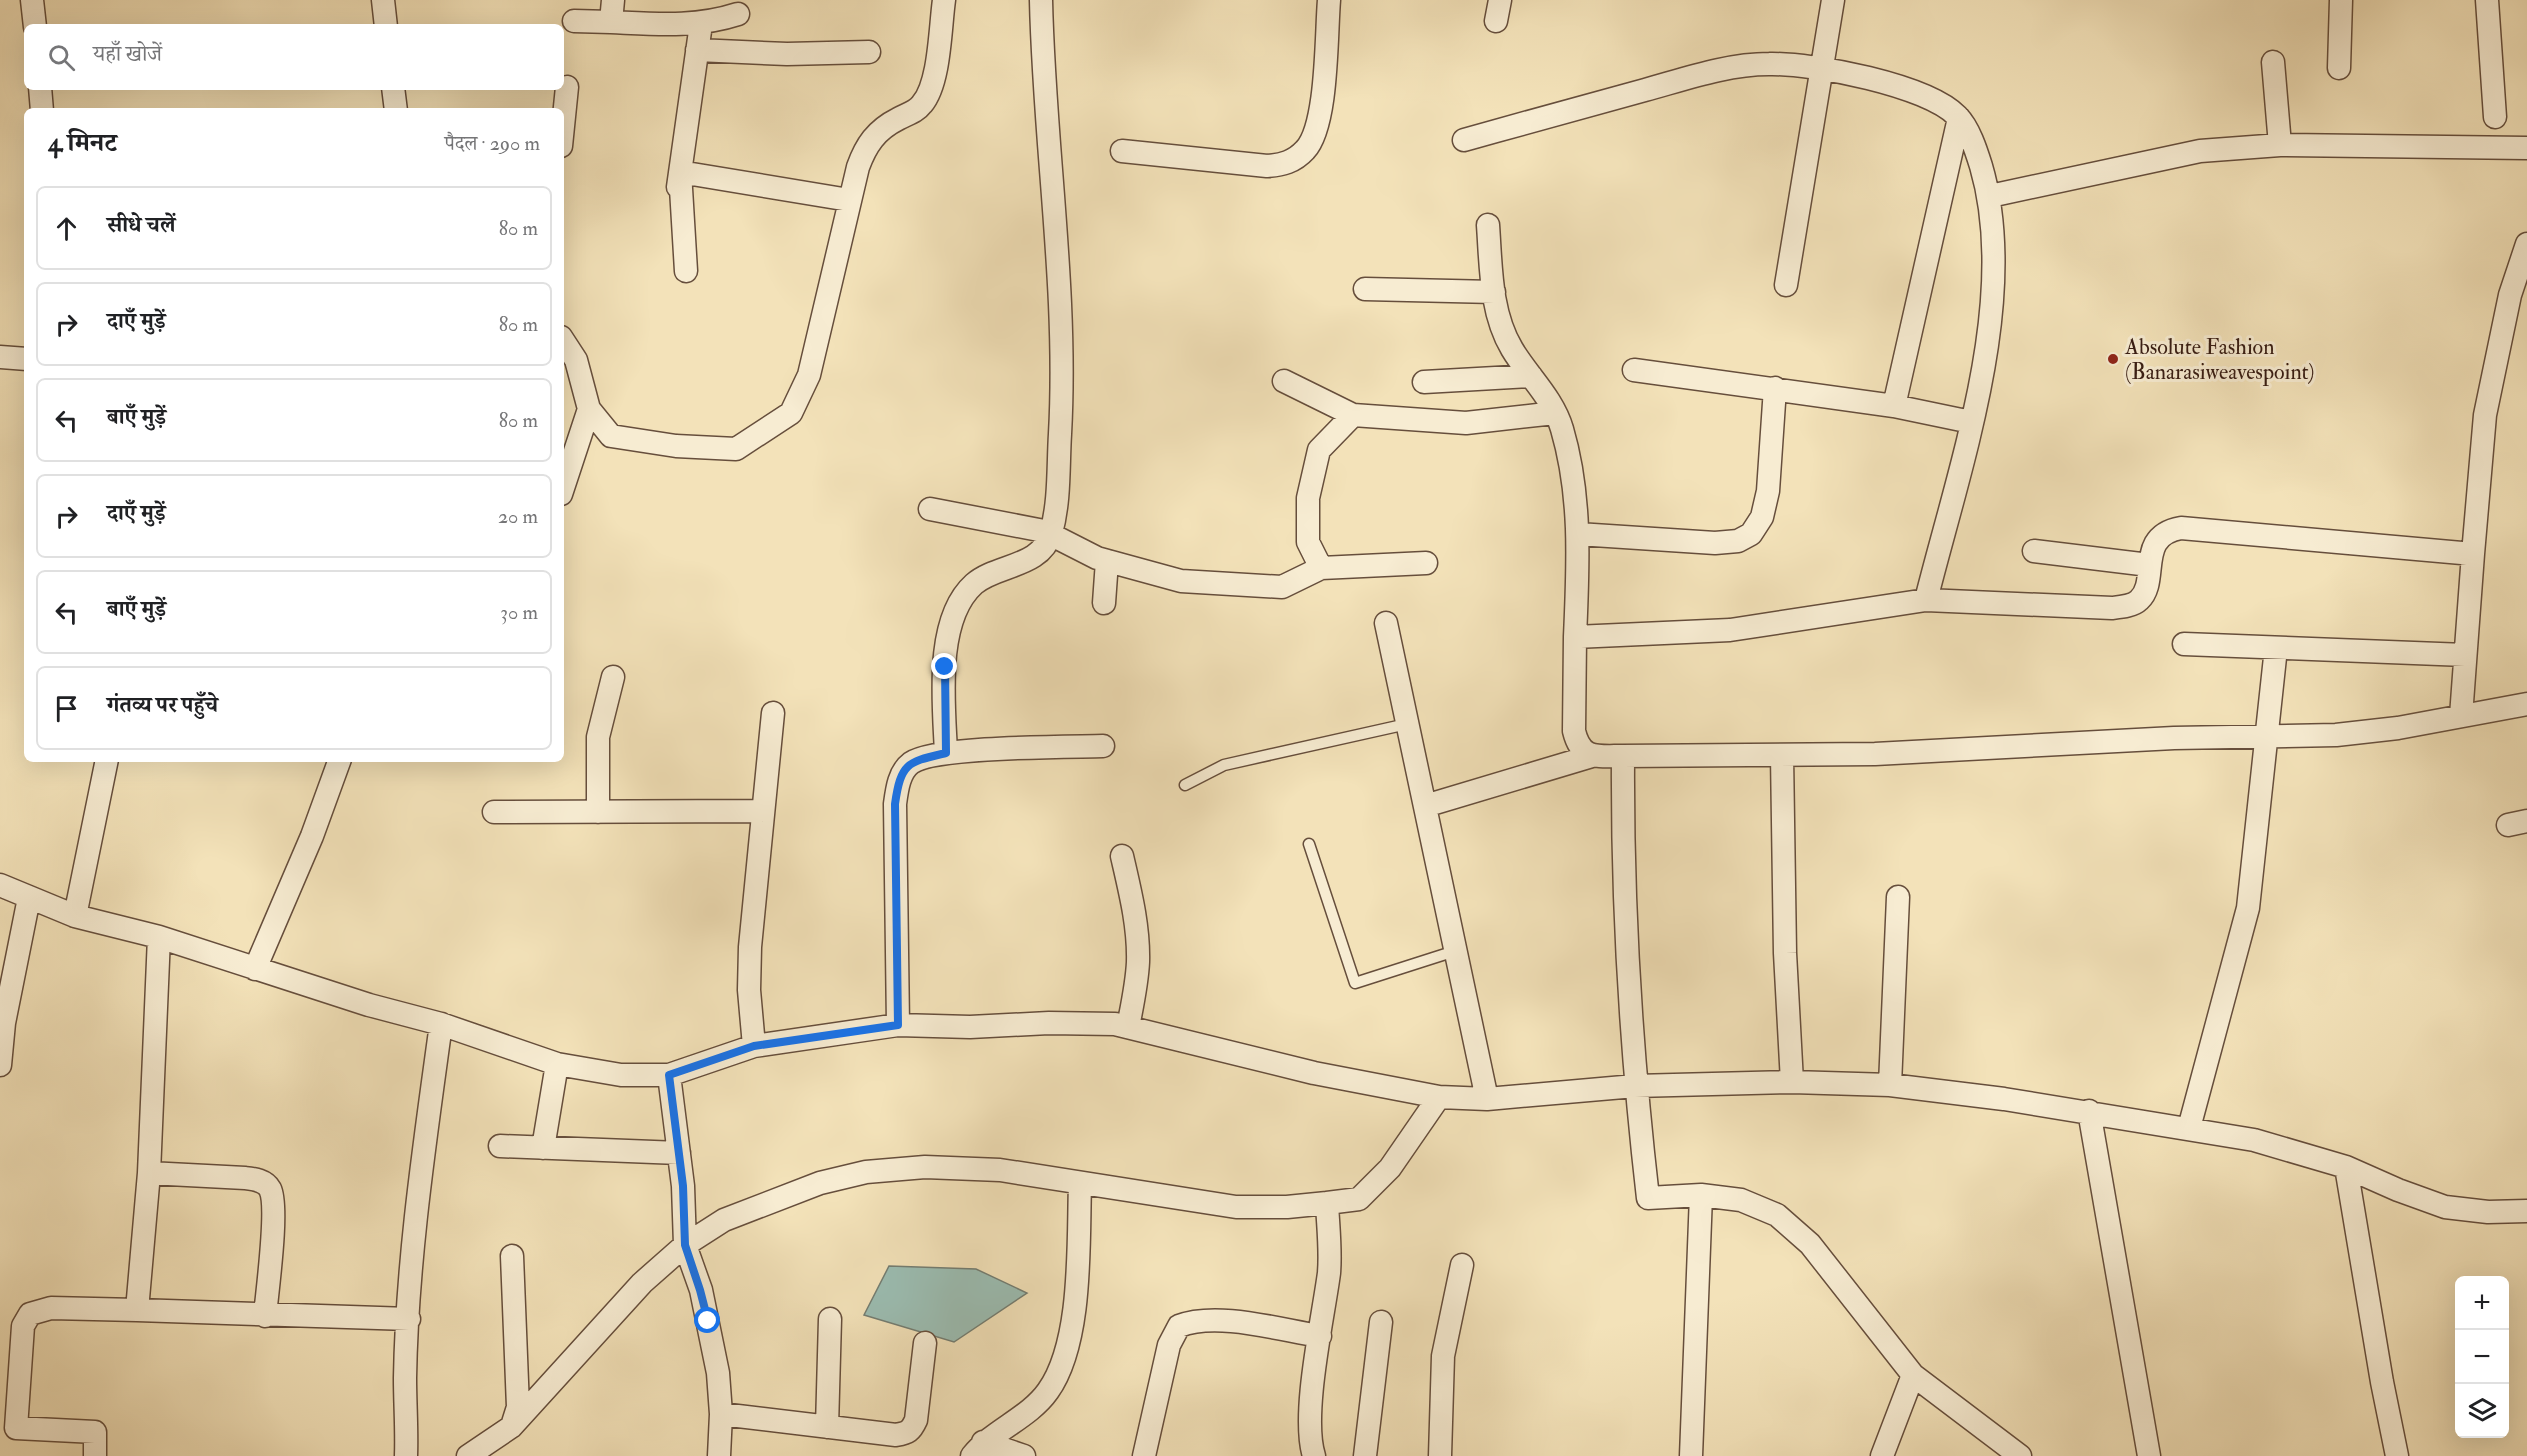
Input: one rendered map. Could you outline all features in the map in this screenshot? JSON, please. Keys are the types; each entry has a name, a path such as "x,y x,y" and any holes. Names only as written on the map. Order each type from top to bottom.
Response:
{"street":[{"path":"32,0 35,24"},
{"path":"383,0 386,24"},
{"path":"564,342 576,360 590,409 611,436 676,446 736,449 790,413 808,375 858,167 874,136 886,125 916,110 929,94 934,78 944,0"},
{"path":"946,753 945,667 951,626 957,610 966,593 976,582 1018,565 1036,553 1051,534 1056,498 1063,347 1045,108 1041,0"},
{"path":"1122,151 1268,166 1284,165 1297,158 1307,149 1320,112 1329,0"},
{"path":"1786,285 1833,0"},
{"path":"2340,68 2341,0"},
{"path":"2487,0 2495,117"},
{"path":"574,21 612,11 701,24 738,14"},
{"path":"672,232 701,24"},
{"path":"697,50 787,54 868,52"},
{"path":"2273,62 2280,145"},
{"path":"1464,140 1725,69 1770,63 1823,70 1897,85 1941,101 1959,118 1977,151 1990,196 1995,240 1993,291 1988,339 1971,422 1926,600"},
{"path":"564,116 567,87"},
{"path":"40,90 42,108"},
{"path":"393,90 396,108"},
{"path":"1894,406 1959,118"},
{"path":"1990,196 2200,151 2280,145 2527,148"},
{"path":"680,172 849,200"},
{"path":"680,172 686,271"},
{"path":"1488,225 1494,292 1501,327 1512,349 1562,427 1573,477 1578,534 1574,730 1577,744 1592,756"},
{"path":"2461,716 2473,554 2489,395 2510,295 2527,244"},
{"path":"1365,289 1494,292"},
{"path":"0,357 24,359"},
{"path":"1634,370 1894,406 1971,422"},
{"path":"1424,382 1531,376"},
{"path":"1284,381 1353,414 1466,423 1555,413"},
{"path":"1578,534 1715,543 1738,541 1751,534 1762,517 1768,490 1775,388"},
{"path":"564,485 590,409"},
{"path":"1321,568 1308,542 1308,498 1319,450 1353,414"},
{"path":"930,509 1051,534 1107,561 1181,581 1282,587 1321,568 1426,563"},
{"path":"1575,637 1730,630 1926,600 2112,608 2127,606 2139,601 2146,590 2148,565 2160,538 2168,531 2181,528 2473,554"},
{"path":"2034,551 2148,565"},
{"path":"1104,603 1107,561"},
{"path":"1386,623 1486,1099"},
{"path":"2184,644 2465,655"},
{"path":"2189,1128 2248,908 2276,648"},
{"path":"598,812 598,737 613,677"},
{"path":"1425,806 1592,756 1875,754 2174,738 2346,734 2398,728 2527,704"},
{"path":"754,1046 749,990 762,811 773,714"},
{"path":"898,1025 895,804 904,770 913,761 946,753 1103,746"},
{"path":"1782,755 1785,953 1792,1082"},
{"path":"1623,756 1622,877 1635,1086 1648,1198 1701,1195 1741,1200 1777,1215 1810,1244 1913,1375 2020,1456"},
{"path":"75,916 105,762"},
{"path":"255,969 312,836 339,762"},
{"path":"494,812 762,811"},
{"path":"1122,856 1136,918 1138,943 1137,973 1128,1027"},
{"path":"0,885 75,916 159,937 255,969 441,1024 557,1064 621,1075 669,1075 754,1046 898,1025 969,1027 1049,1023 1115,1024 1314,1072 1439,1097 1486,1099 1635,1086 1792,1082 1890,1085 2089,1112 2254,1140 2346,1167 2398,1190 2445,1207 2488,1212 2527,1211"},
{"path":"1890,1085 1898,897"},
{"path":"0,1065 2,1022 29,898"},
{"path":"137,1310 149,1173 159,937"},
{"path":"406,1456 405,1378 409,1319 422,1160 441,1024"},
{"path":"543,1148 557,1064"},
{"path":"669,1075 679,1154 685,1245 700,1290 713,1343 721,1414 719,1456"},
{"path":"468,1456 512,1427 642,1283 685,1245 724,1220 820,1183 866,1172 925,1167 999,1170 1236,1207 1287,1207 1359,1199 1390,1168 1439,1097"},
{"path":"2089,1112 2149,1456"},
{"path":"500,1146 679,1154"},
{"path":"2346,1167 2382,1382 2397,1456"},
{"path":"149,1173 261,1180 270,1189 273,1209 265,1316"},
{"path":"978,1449 1048,1391 1062,1364 1077,1286 1080,1184"},
{"path":"1691,1456 1701,1195"},
{"path":"1314,1456 1310,1436 1311,1400 1329,1269 1327,1203"},
{"path":"512,1256 518,1407 512,1427"},
{"path":"1440,1456 1443,1356 1462,1265"},
{"path":"95,1456 95,1432 16,1428 22,1326 30,1314 51,1308 409,1319"},
{"path":"827,1427 830,1319"},
{"path":"1144,1456 1169,1345 1179,1326 1193,1320 1215,1320 1320,1336"},
{"path":"1365,1456 1382,1322"},
{"path":"721,1414 896,1435 912,1430 916,1420 925,1343"},
{"path":"1882,1456 1913,1375"},
{"path":"978,1449 1024,1456"}],"lane":[{"path":"1185,785 1224,765 1407,724"},
{"path":"1309,844 1355,983 1455,951"}],"water":[{"path":"889,1266 976,1269 1027,1293 954,1342 864,1315"}],"place":[{"name":"Absolute Fashion (Banarasiweavespoint)","path":"2113,359"}],"route":[{"path":"708,1321 685,1245 683,1186 669,1075 754,1046 898,1025 895,804 904,770 913,761 946,753 945,667"}]}
